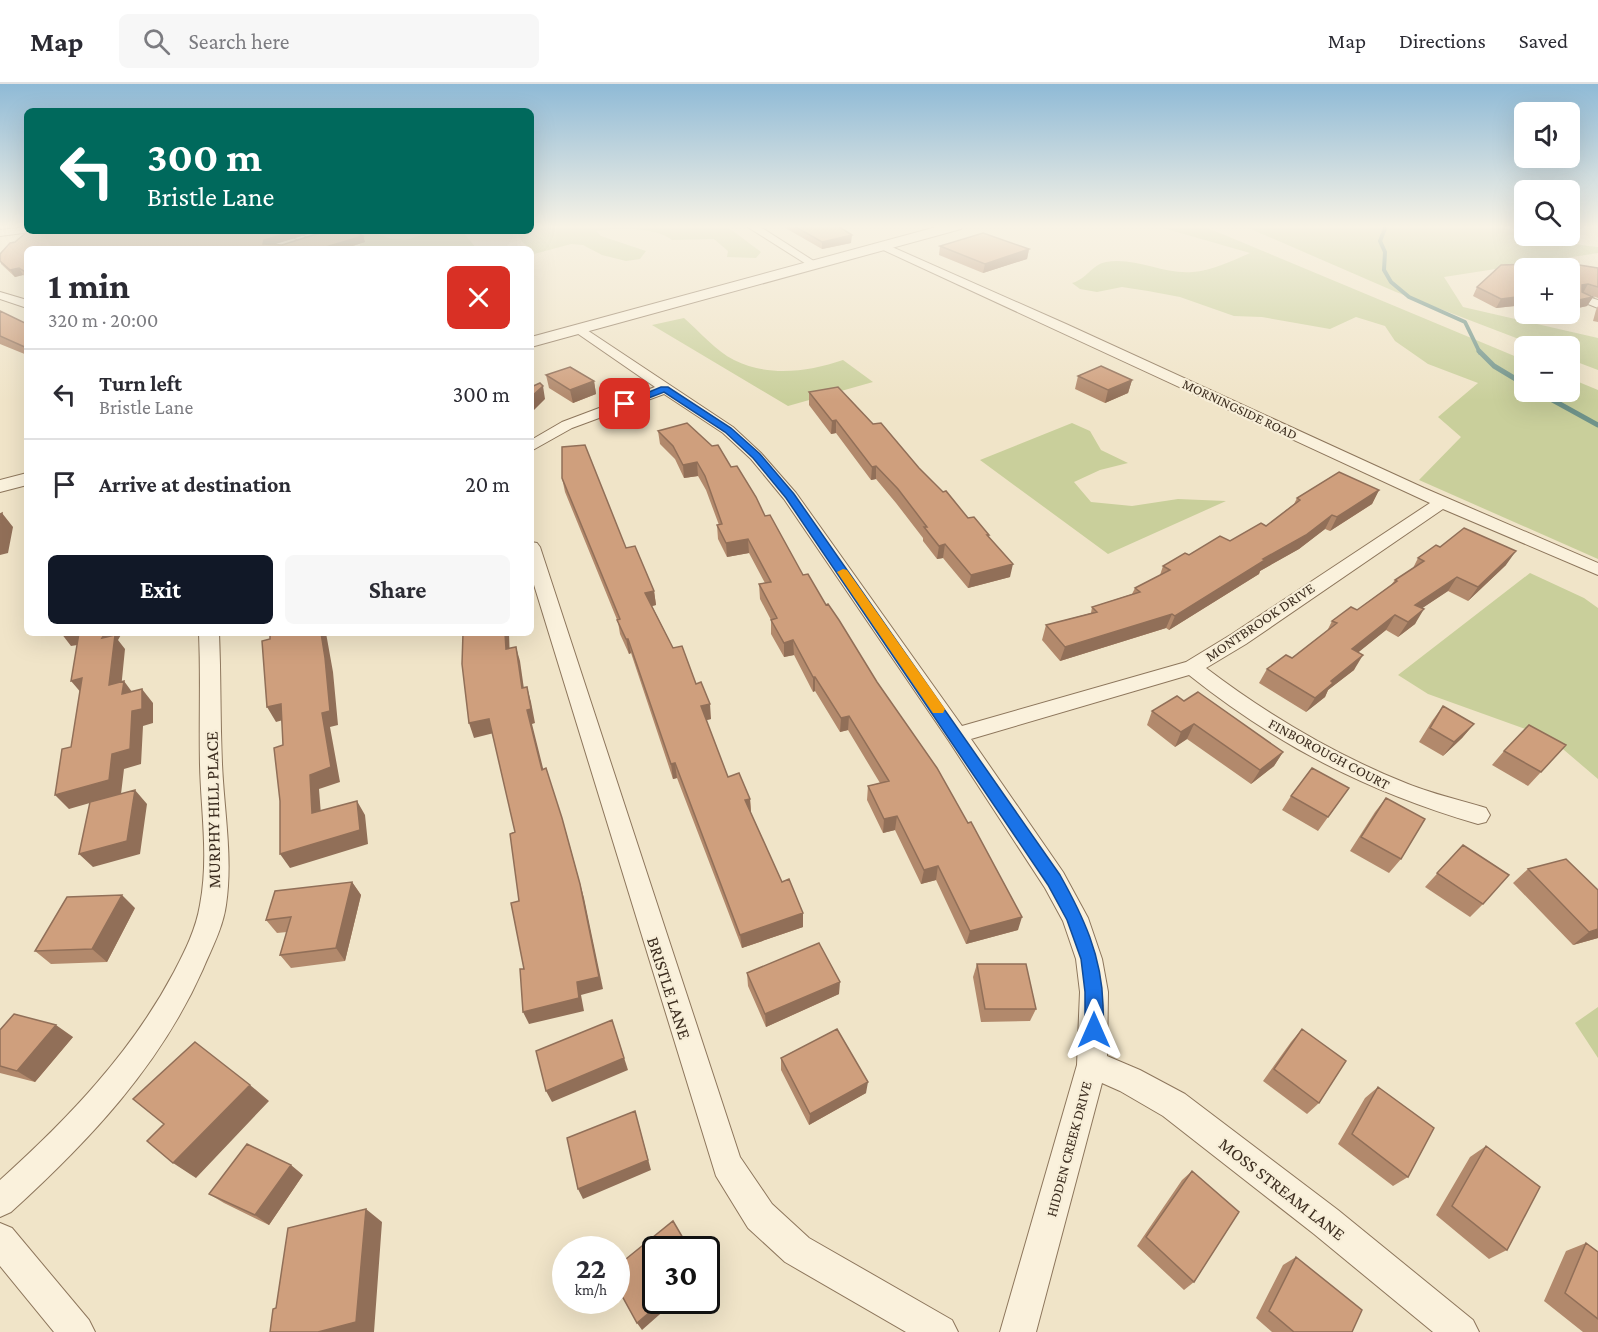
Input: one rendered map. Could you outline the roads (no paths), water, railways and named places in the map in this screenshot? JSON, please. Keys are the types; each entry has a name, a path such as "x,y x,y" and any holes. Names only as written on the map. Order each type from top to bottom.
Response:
{"street":[{"path":"534,341 743,284"},
{"name":"MORNINGSIDE ROAD","path":"967,284 1443,502 1598,570"},
{"path":"0,295 24,303"},
{"path":"1582,298 1598,304"},
{"name":"HIDDEN CREEK DRIVE","path":"577,329 728,430 756,456 790,496 957,735 1054,880 1075,918 1089,959 1094,992 1092,1065 1018,1332"},
{"path":"534,444 567,424 664,389"},
{"path":"0,486 24,480"},
{"name":"MONTBROOK DRIVE","path":"957,735 1192,667 1239,639 1443,502"},
{"name":"BRISTLE LANE","path":"534,556 727,1166 760,1216 798,1250 940,1332"},
{"name":"MURPHY HILL PLACE","path":"0,1201 67,1140 119,1083 148,1044 178,994 201,943 213,908 217,839 211,765 209,636"},
{"name":"FINBOROUGH COURT","path":"1192,667 1232,700 1307,747 1389,787 1430,803 1478,815"},
{"name":"MOSS STREAM LANE","path":"1092,1065 1130,1080 1174,1105 1326,1222 1461,1332"},
{"path":"0,1240 77,1332"}],"waterway":[{"path":"1394,284 1409,297 1465,322 1479,351"},
{"path":"1479,351 1494,366 1514,378"},
{"path":"1556,402 1598,425"}]}
